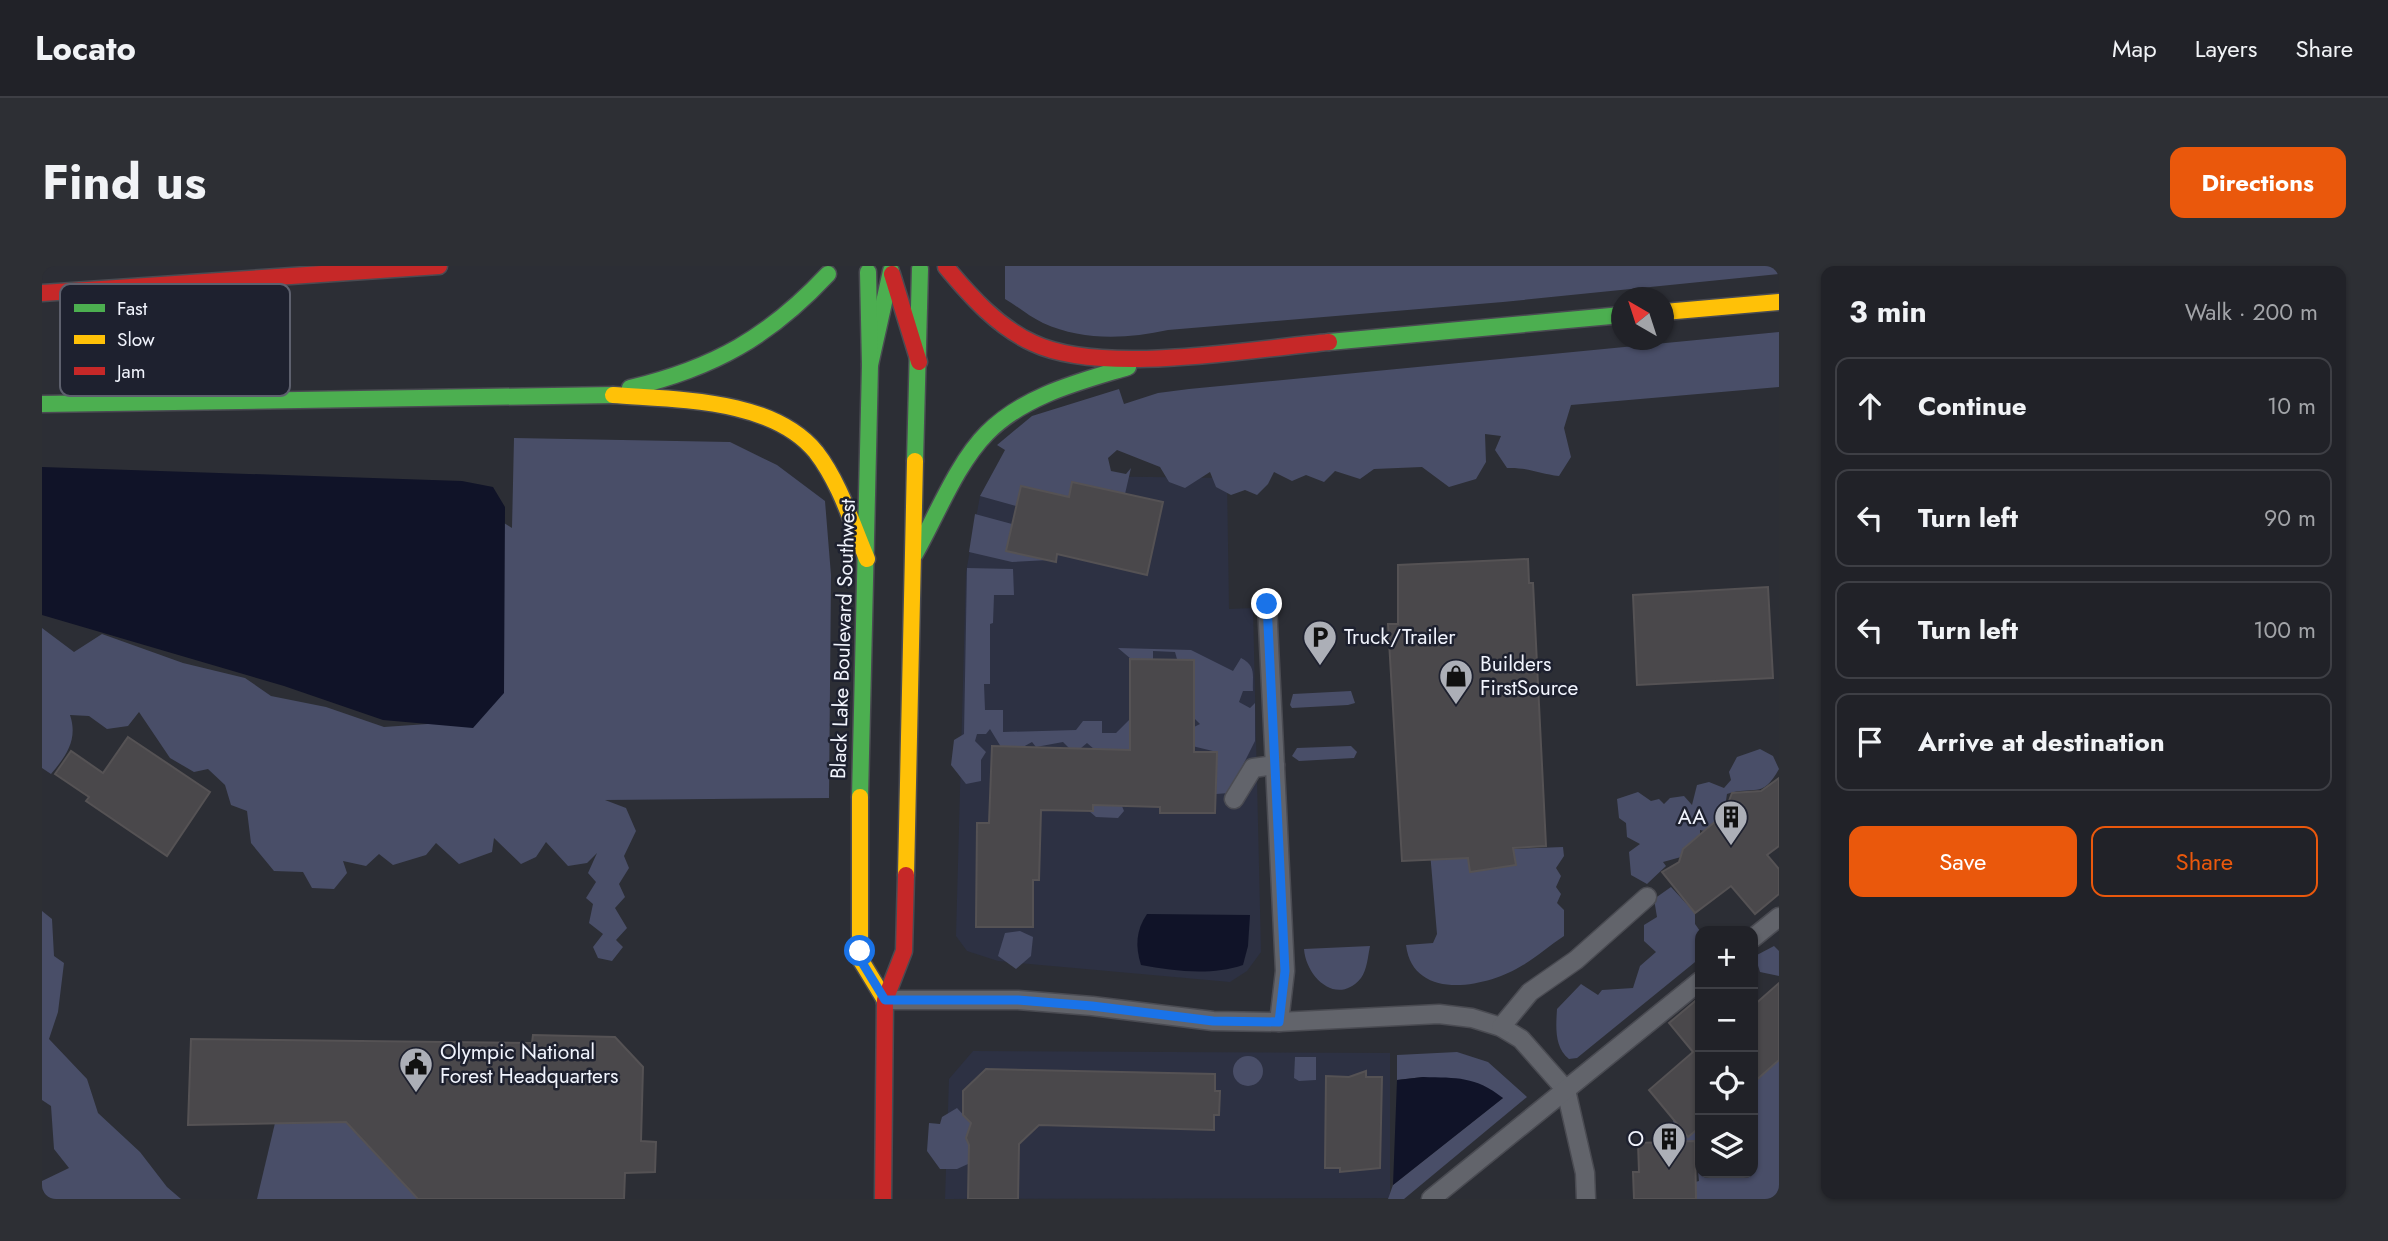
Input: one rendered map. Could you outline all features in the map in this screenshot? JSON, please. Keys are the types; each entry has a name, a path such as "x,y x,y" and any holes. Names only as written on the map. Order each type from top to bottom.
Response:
{"main road":[{"path":"174,284 439,266"},
{"path":"946,267 980,308 1035,342 1068,354 1156,358 1611,316"},
{"path":"884,1199 885,1000 904,951 920,269"},
{"path":"870,365 891,271 919,362"},
{"name":"Black Lake Boulevard Southwest","path":"868,272 870,365 860,789 860,959 885,1000"},
{"path":"601,394 695,371 730,355 767,333 802,303 828,274"},
{"path":"42,293 60,292"},
{"path":"1674,311 1779,302"},
{"path":"915,554 973,450 1007,415 1061,388 1156,358"},
{"path":"42,404 601,394 728,405 753,411 795,434 814,450 832,478 867,559"}],"lane":[{"path":"1267,604 1285,971 1279,1022"},
{"path":"1234,799 1253,768 1275,765"},
{"path":"1501,1027 1530,992 1576,960 1647,897"},
{"path":"1758,936 1777,923"},
{"path":"1431,1199 1695,985"},
{"path":"885,1000 1018,1000 1213,1021 1279,1022 1439,1014 1472,1018 1501,1027 1521,1039 1566,1090 1585,1173 1586,1199"}],"shaded area":[{"path":"1005,266 1779,266 1779,274 1651,287 1611,287 1611,291 1503,302 1105,337 1058,329 1038,321 1005,299"},
{"path":"1779,332 1779,387 1571,405 1564,428 1571,457 1559,476 1507,468 1495,450 1501,436 1485,434 1486,462 1476,479 1449,487 1422,467 1374,469 1360,479 1335,471 1324,482 1306,475 1292,481 1274,472 1268,484 1257,495 1245,490 1231,495 1216,487 1210,472 1185,488 1169,482 1160,467 1117,450 1108,458 1111,471 1126,474 1131,468 1125,494 1073,482 1069,497 1021,486 1016,506 980,496 1005,450 997,445 1032,416 1119,389 1124,404 1158,393 1189,389 1611,348 1674,350 1674,342"},
{"path":"514,438 730,442 777,465 825,501 831,575 829,798 605,800 626,808 636,831 624,856 629,868 619,884 625,897 615,908 627,928 616,940 623,947 612,961 598,958 593,947 603,934 589,923 593,904 586,898 596,882 588,873 597,853 587,863 568,866 546,842 536,857 521,864 494,838 492,852 459,864 436,843 426,855 393,865 379,854 366,866 343,861 347,873 334,889 312,888 303,872 274,871 251,843 247,811 231,805 225,785 208,769 194,772 170,758 139,712 128,726 107,729 89,716 70,715 73,732 70,746 51,774 42,768 42,628 74,652 102,634 183,663 245,678 271,696 326,707 384,727 442,723 496,518 512,528"},
{"path":"42,467 462,481 493,487 505,507 504,693 473,728 383,720 284,686 42,615"},
{"path":"996,475 1227,478 1229,609 1253,608 1261,952 1247,971 1230,982 998,961 967,951 956,936 966,572 980,496"},
{"path":"975,514 1012,524 1006,551 1048,560 1012,562 969,552"},
{"path":"967,568 1013,569 1014,595 994,595 993,623 990,624 990,684 984,684 985,710 1003,710 1003,732 1076,730 1083,721 1102,721 1102,733 1116,733 1130,719 1186,731 1200,724 1193,717 1175,652 1153,651 1153,659 1131,659 1118,648 1191,650 1233,671 1241,658 1246,661 1253,672 1253,691 1243,691 1239,702 1250,708 1255,703 1255,741 1229,793 1216,794 1217,752 1192,746 1187,751 1114,750 1112,805 1122,806 1124,811 1118,818 1096,817 1089,811 1093,810 1094,749 1087,743 1081,748 1069,748 1063,742 1036,747 1032,742 1023,747 1001,747 990,729 986,734 977,734 975,741 986,752 981,760 981,781 966,784 951,765 954,740 964,734"},
{"path":"1351,691 1355,703 1348,705 1292,708 1290,705 1293,694"},
{"path":"1351,746 1357,752 1354,758 1299,761 1292,756 1297,748"},
{"path":"1760,749 1773,756 1779,769 1768,785 1757,790 1727,794 1724,814 1709,832 1700,830 1700,837 1681,857 1663,862 1666,866 1647,884 1631,875 1629,852 1640,844 1627,837 1626,823 1619,818 1617,799 1638,792 1651,801 1659,799 1664,804 1670,798 1684,796 1692,805 1697,785 1709,782 1724,788 1731,780 1729,772 1737,757"},
{"path":"1563,847 1564,856 1556,868 1561,876 1556,887 1561,894 1557,903 1564,910 1564,936 1528,962 1491,980 1454,985 1437,982 1422,975 1412,963 1406,945 1433,943 1437,934 1430,852"},
{"path":"1671,887 1695,913 1695,962 1577,1058 1569,1059 1558,1042 1557,1009 1581,984 1598,995 1602,990 1633,988 1640,966 1656,952 1644,941 1644,925 1657,917 1654,899"},
{"path":"42,911 52,919 54,956 64,963 58,1012 49,1039 87,1079 98,1113 140,1152 167,1187 181,1199 42,1199 42,1181 69,1168 54,1149 51,1106 42,1100"},
{"path":"1147,914 1250,915 1248,946 1243,965 1218,970 1179,971 1141,965 1138,938"},
{"path":"1020,931 1033,937 1031,956 1016,969 998,956 1005,933"},
{"path":"1370,946 1361,978 1342,990 1324,985 1317,978 1310,969 1304,949"},
{"path":"1774,946 1779,951 1779,976 1760,972 1758,954"},
{"path":"973,1051 1390,1053 1390,1198 945,1199 949,1079"},
{"path":"1457,1052 1488,1062 1527,1097 1404,1199 1388,1199 1393,1185 1503,1098 1423,1077 1397,1080 1397,1055"},
{"path":"1248,1056 1258,1061 1263,1071 1258,1081 1248,1086 1238,1081 1233,1071 1238,1061"},
{"path":"1295,1057 1316,1057 1316,1080 1299,1081 1294,1078"},
{"path":"1779,1060 1779,1199 1696,1199 1695,1182 1699,1181 1699,1178 1758,1178 1758,1070 1762,1074"},
{"path":"1423,1077 1456,1078 1474,1082 1503,1098 1393,1185 1397,1080"},
{"path":"957,1108 971,1123 966,1138 969,1145 968,1164 957,1169 940,1169 927,1151 929,1123 940,1124 942,1117"},
{"path":"1673,1119 1695,1126 1695,1141 1670,1142 1674,1128"},
{"path":"346,1122 418,1199 257,1199 275,1123"}],"building":[{"path":"1072,482 1163,502 1147,575 1057,554 1056,562 1006,551 1021,486 1069,497"},
{"path":"1528,559 1529,583 1533,583 1546,846 1513,848 1516,865 1470,872 1468,858 1402,861 1388,624 1398,624 1398,565"},
{"path":"1768,587 1773,678 1637,685 1633,595"},
{"path":"1130,659 1194,660 1194,752 1217,752 1215,813 1160,813 1160,807 1093,805 1093,811 1041,810 1039,880 1033,880 1033,927 976,927 977,823 989,823 992,746 1130,750"},
{"path":"128,737 210,792 167,856 86,801 89,797 55,774 71,751 103,773"},
{"name":"AA","path":"1779,778 1779,846 1767,855 1779,869 1779,894 1755,914 1731,886 1695,913 1662,872 1679,862 1683,849 1724,814 1732,793 1761,791"},
{"path":"1779,983 1779,1060 1758,1079 1758,1052 1758,1002"},
{"path":"1695,1001 1695,1131 1688,1137 1649,1090 1693,1052 1669,1023"},
{"name":"Olympic National Forest Headquarters","path":"533,1035 615,1037 643,1067 641,1141 656,1142 655,1172 625,1173 624,1199 418,1199 346,1122 188,1125 191,1039 532,1043"},
{"path":"986,1069 1215,1074 1215,1091 1220,1091 1219,1115 1214,1115 1214,1130 1039,1125 1019,1144 1018,1199 968,1199 969,1145 966,1138 971,1123 963,1115 963,1091"},
{"path":"1366,1071 1366,1077 1382,1077 1380,1168 1340,1172 1340,1168 1325,1168 1326,1076 1349,1077"},
{"name":"O","path":"1695,1141 1696,1199 1634,1199 1633,1172 1639,1172 1638,1143"}],"traffic: fast":[{"path":"915,461 920,269"},
{"path":"870,365 891,271"},
{"path":"860,797 870,365 868,272"},
{"path":"630,388 688,371 738,347 784,316 828,274"},
{"path":"1329,342 1611,316"},
{"path":"915,554 966,459 987,433 1035,399 1072,384 1128,367"},
{"path":"42,404 613,395"}],"traffic: slow":[{"path":"1674,311 1779,302"},
{"path":"613,395 722,405 775,421 797,434 816,452 832,477 867,559"},
{"path":"906,875 915,461"},
{"path":"860,797 860,959 885,1000"}],"traffic: jam":[{"path":"174,284 439,266"},
{"path":"946,267 975,300 1008,329 1033,343 1062,353 1097,358 1178,358 1329,342"},
{"path":"892,274 919,362"},
{"path":"42,293 60,292"},
{"path":"883,1199 885,1000 904,951 906,875"}],"place":[{"name":"Truck/Trailer","path":"1320,667"},
{"name":"Builders FirstSource","path":"1456,706"},
{"name":"AA","path":"1731,847"},
{"name":"Olympic National Forest Headquarters","path":"416,1094"},
{"name":"O","path":"1669,1169"}],"route":[{"path":"860,951 860,959 885,1000 1018,1000 1213,1021 1279,1022 1285,971 1267,604"}]}
